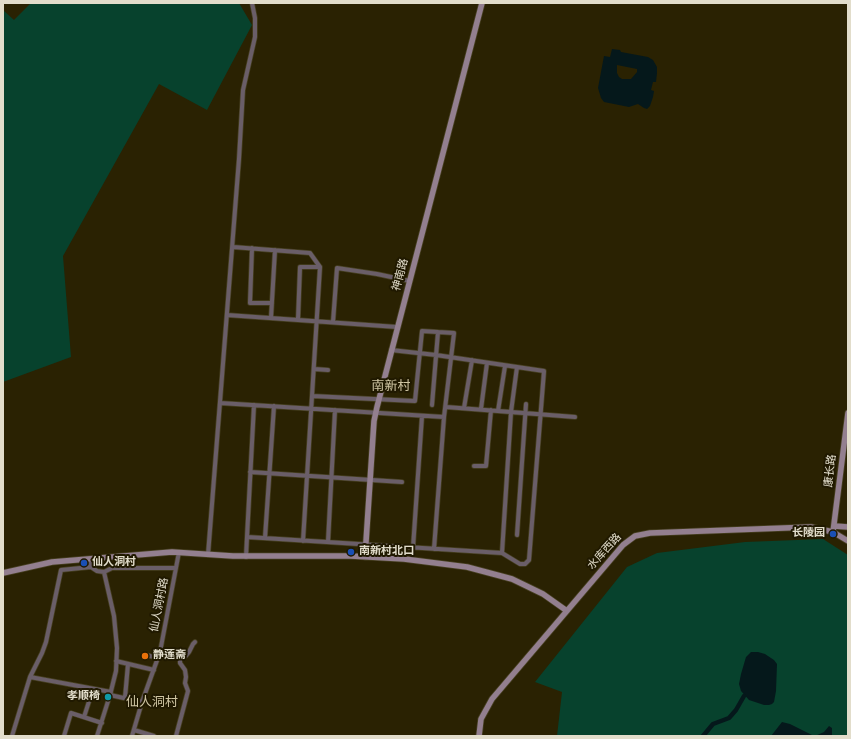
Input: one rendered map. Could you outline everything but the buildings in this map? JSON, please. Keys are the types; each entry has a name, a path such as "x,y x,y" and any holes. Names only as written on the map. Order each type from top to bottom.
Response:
{"street":[{"path":"208,555 243,90 255,32 255,18 252,3"},
{"name":"神南路","path":"364,557 376,413 391,350 482,3"},
{"path":"232,247 310,253 320,267 303,541"},
{"path":"252,248 250,302 272,303"},
{"path":"271,318 275,250"},
{"path":"298,320 300,267 320,267"},
{"path":"333,322 337,268 410,281"},
{"path":"227,315 397,327"},
{"path":"312,396 415,401 422,331 454,332 444,417 434,549"},
{"path":"432,405 438,332"},
{"path":"247,537 502,553 520,564 525,564 529,560 544,371 420,352 391,350"},
{"path":"464,408 472,360"},
{"path":"481,410 487,363"},
{"path":"498,410 505,366"},
{"path":"502,553 511,412 517,368"},
{"path":"314,369 328,370"},
{"path":"220,403 444,417"},
{"path":"517,535 526,404"},
{"path":"246,557 254,405"},
{"path":"265,538 274,406"},
{"path":"446,407 575,417"},
{"path":"328,542 335,410"},
{"path":"474,466 486,466 491,410"},
{"name":"康长路","path":"833,529 845,458 848,413"},
{"path":"413,548 422,416"},
{"path":"250,472 402,482"},
{"name":"水库西路","path":"479,736 481,719 492,699 624,543 635,536 650,533 811,527 833,529 848,541"},
{"path":"833,529 848,527"},
{"path":"3,573 52,562 147,553 179,552 246,557 364,557 447,564 493,573 526,585 543,594 567,611"},
{"name":"仙人洞村路","path":"132,736 142,702 160,652 179,552"},
{"path":"90,559 91,567"},
{"path":"12,736 30,677 46,642 61,570 91,567 97,571 104,572 112,568 176,568"},
{"path":"97,736 111,694 116,671 116,634 114,616 104,572"},
{"path":"160,652 184,658 195,642"},
{"path":"146,655 158,658"},
{"path":"176,736 188,691 185,683 185,670 180,663 180,658"},
{"path":"116,661 154,670"},
{"path":"125,698 128,664"},
{"path":"30,677 93,689 142,702"},
{"path":"84,717 93,689"},
{"path":"64,736 71,714 102,722"},
{"path":"134,730 154,736"}],"green space":[{"path":"31,3 239,3 252,25 207,110 159,84 63,256 71,357 3,382 3,10 14,20"},
{"path":"823,539 848,555 848,736 557,736 562,692 535,682 627,567 657,553 745,542"}],"shaded area":[{"path":"612,49 648,57 653,60 657,67 656,82 653,82 651,90 654,91 653,97 650,106 647,109 638,104 629,107 604,102 601,98 598,88 604,56 610,57","holes":["617,65 637,69 637,72 631,79 622,79 617,73"]},
{"path":"751,652 765,654 777,664 776,691 774,702 772,704 764,705 749,700 741,691 739,684 741,674 746,657"},
{"path":"782,722 790,724 814,736 771,736"},
{"path":"829,726 832,728 832,736 815,736 824,732"}],"waterway":[{"path":"703,736 713,724 729,718 736,710 744,696"}],"place":[{"name":"长陵园","path":"833,534"},
{"name":"南新村北口","path":"351,552"},
{"name":"仙人洞村","path":"84,563"},
{"name":"静莲斋","path":"145,656"},
{"name":"孝顺椅","path":"108,697"}],"district":[{"name":"南新村","path":"391,387"},
{"name":"仙人洞村","path":"152,703"}]}
